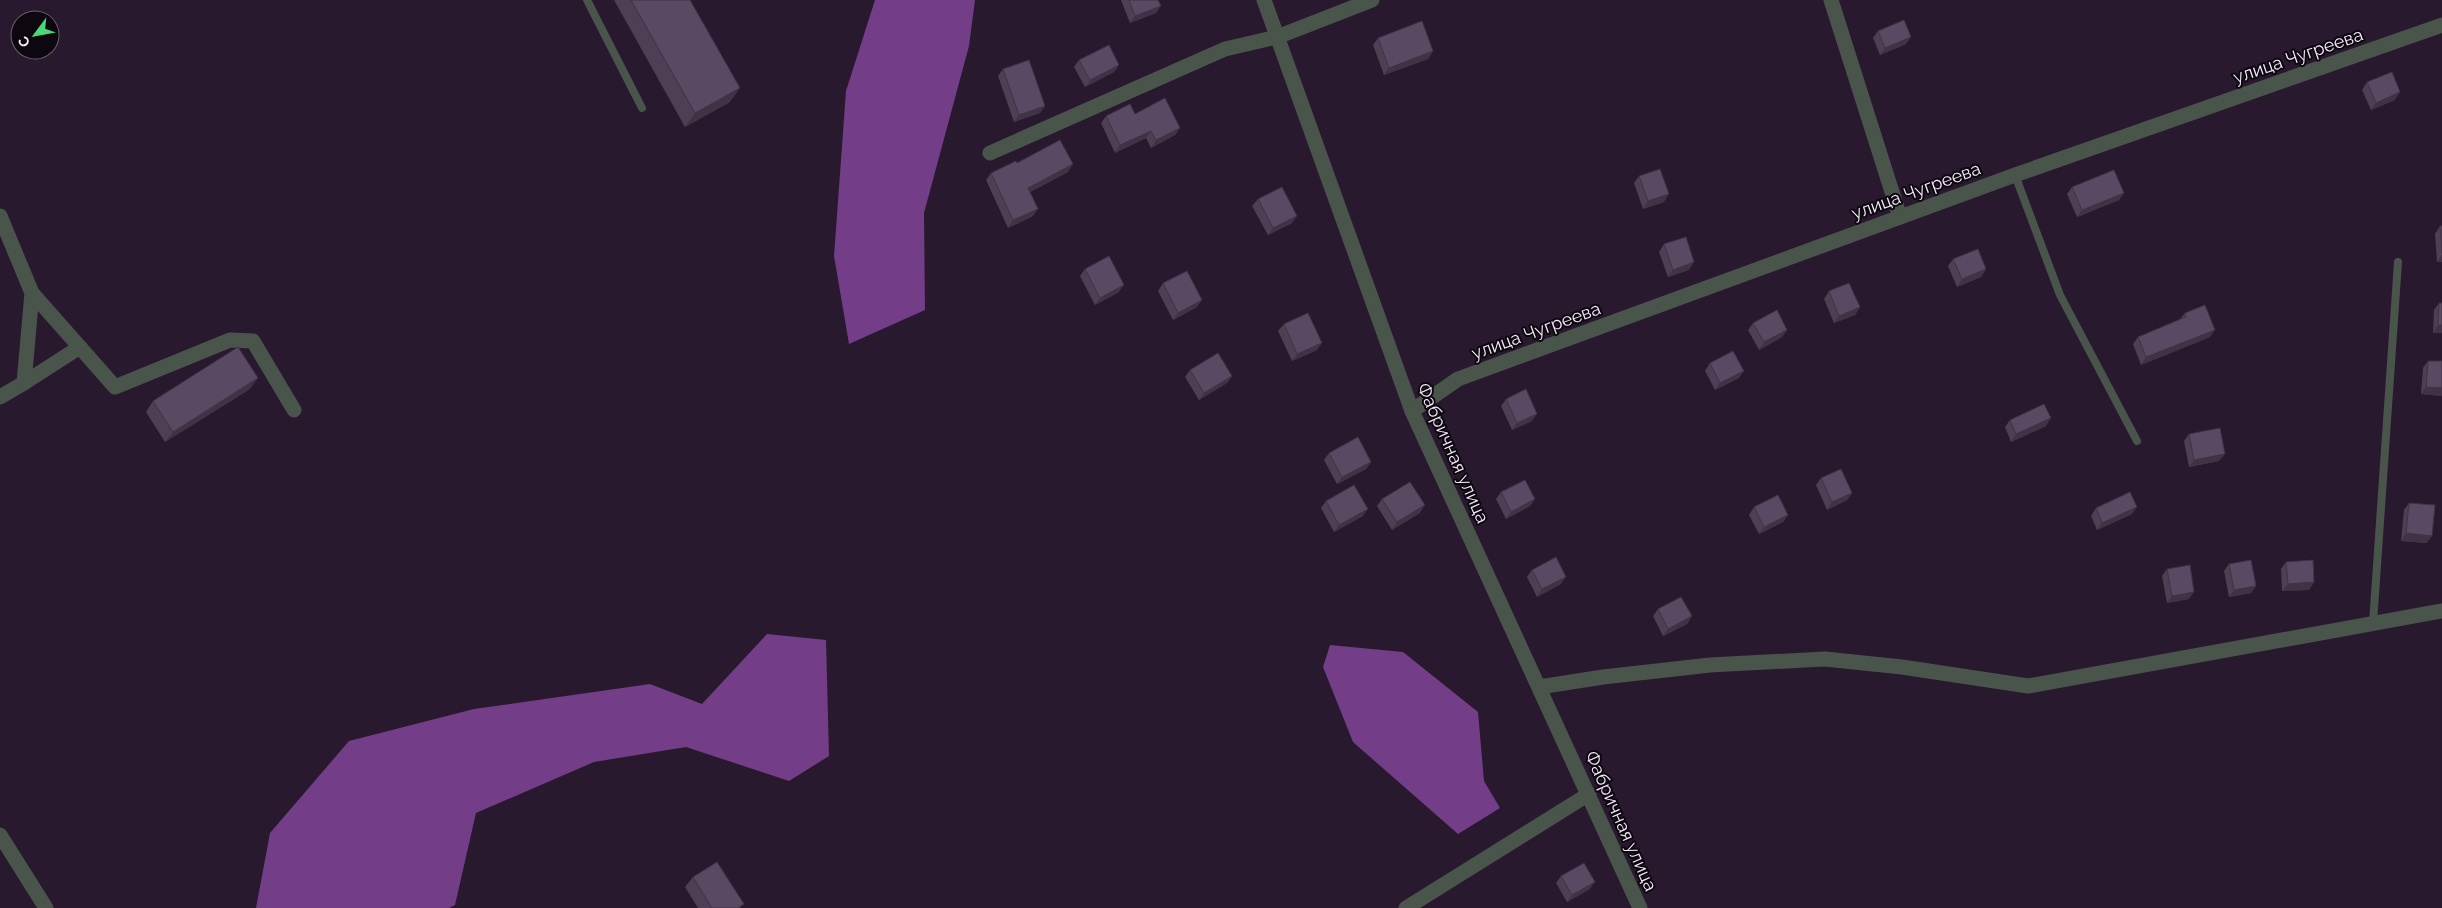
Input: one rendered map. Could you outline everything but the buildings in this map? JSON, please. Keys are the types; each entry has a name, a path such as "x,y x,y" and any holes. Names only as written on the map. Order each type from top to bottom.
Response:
{"street":[{"name":"Фабричная улица","path":"1264,0 1412,412 1640,908"},
{"path":"990,152 1148,81 1225,49 1277,36 1372,0"},
{"path":"1831,0 1900,217"},
{"name":"улица Чугреева","path":"1412,412 1458,380 2015,174 2442,25"},
{"path":"0,216 32,293 115,387 230,340 253,341 294,410"},
{"path":"24,383 32,293"},
{"path":"0,397 80,347"},
{"path":"1539,687 1603,677 1710,665 1825,659 1902,667 2028,686 2442,611"},
{"path":"1406,908 1589,794"},
{"path":"0,835 46,908"}],"lane":[{"path":"587,0 642,108"},
{"path":"2015,174 2060,295 2137,441"},
{"path":"2373,623 2398,262"}],"shaded area":[{"path":"875,0 975,0 969,46 924,213 925,310 849,344 834,256 846,91"},
{"path":"767,634 826,640 829,756 789,781 686,747 594,762 476,813 455,905 449,908 256,908 270,833 349,741 474,709 650,684 702,704"},
{"path":"1330,645 1403,652 1478,712 1484,781 1500,808 1458,834 1353,742 1323,667"}]}
